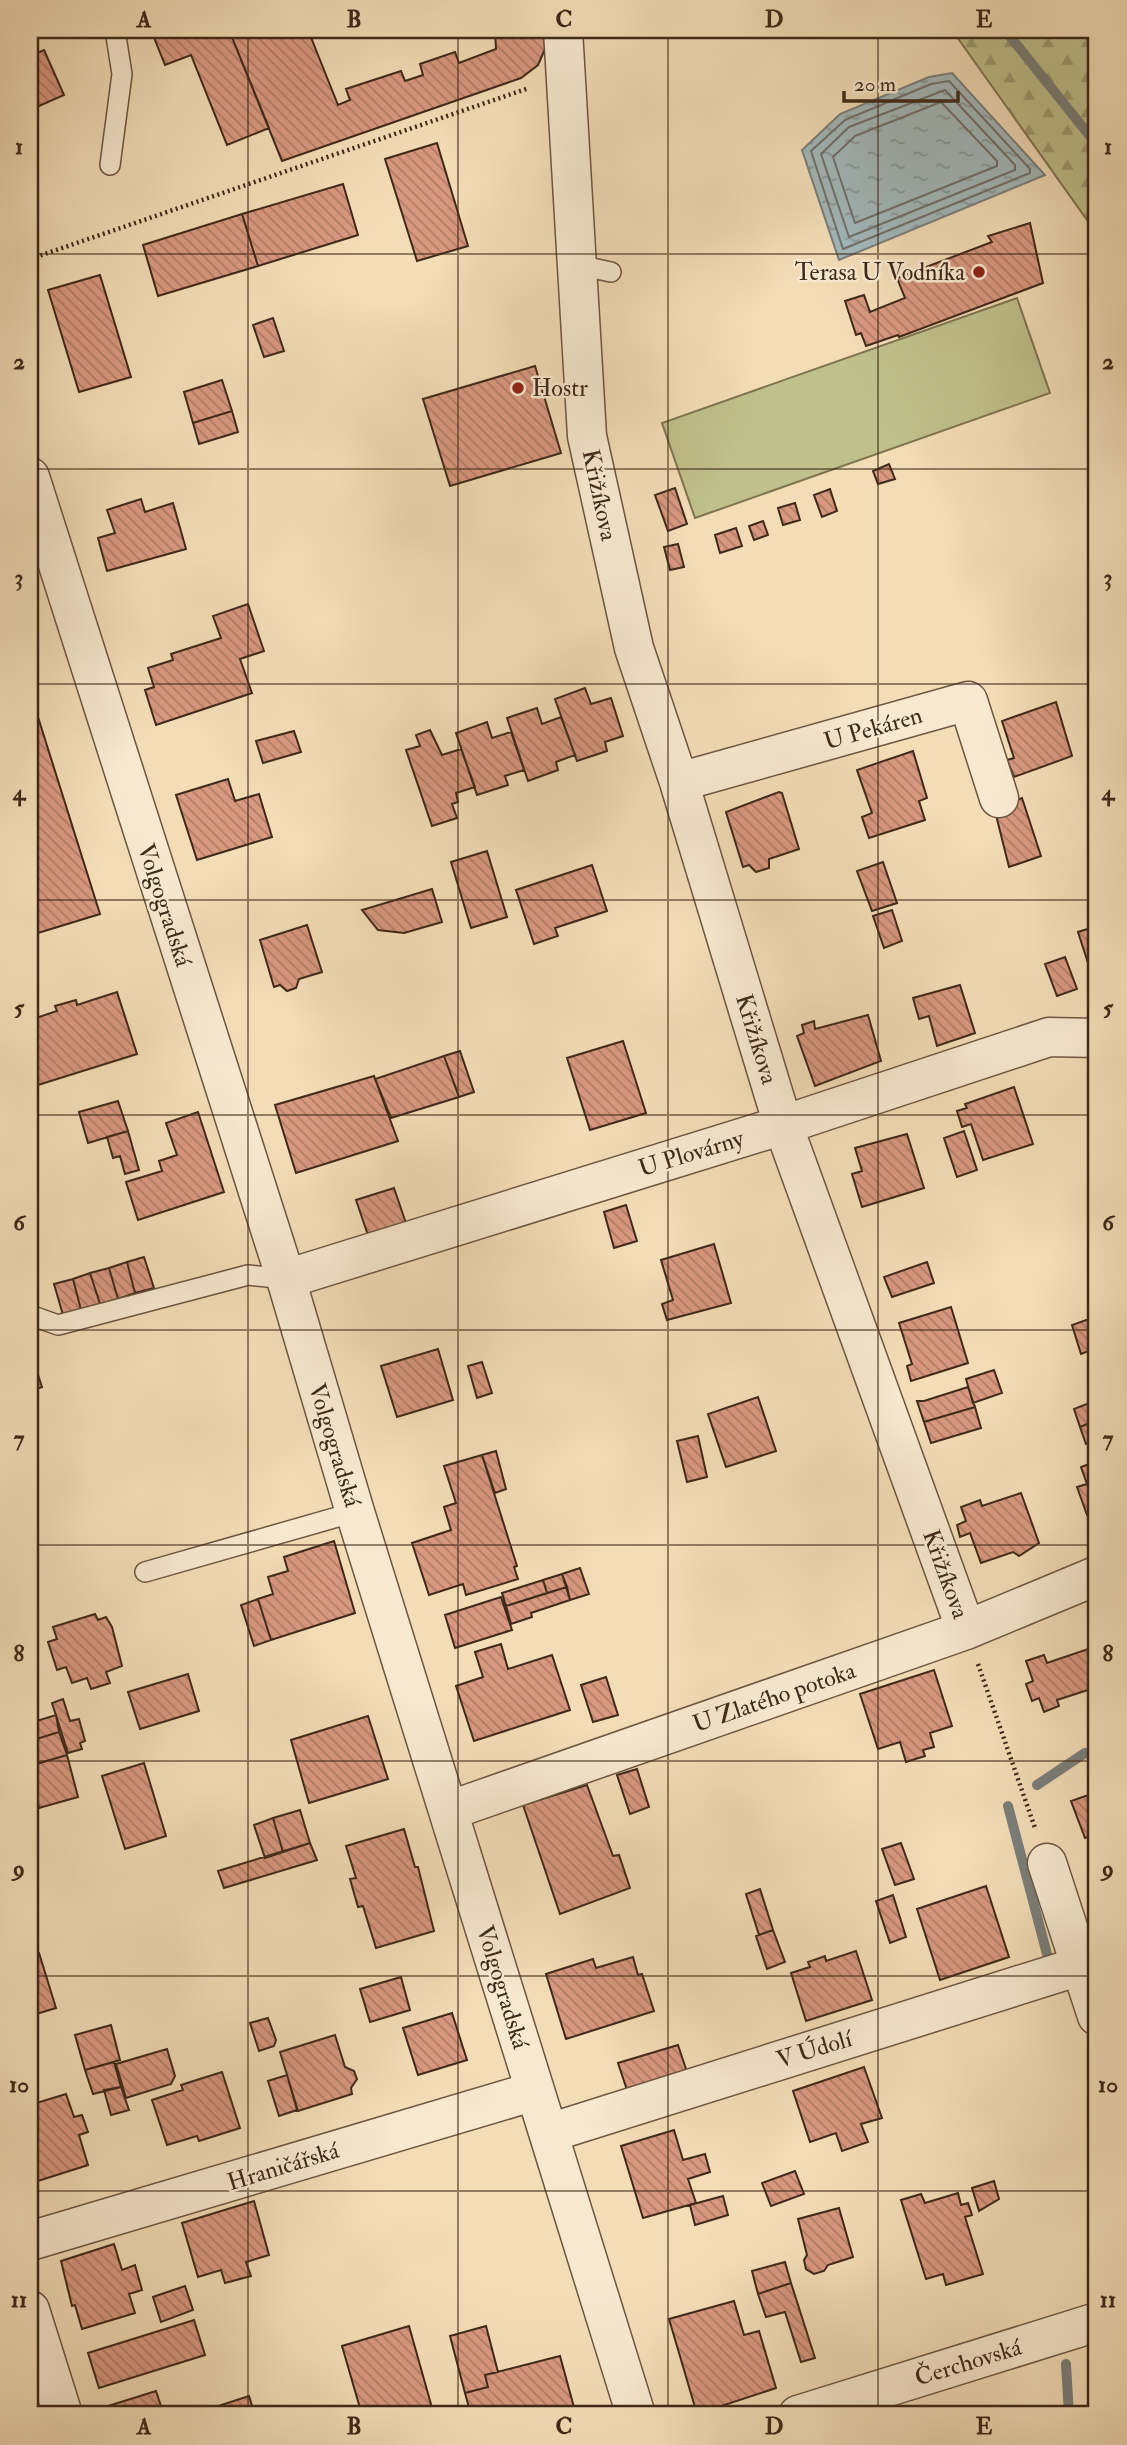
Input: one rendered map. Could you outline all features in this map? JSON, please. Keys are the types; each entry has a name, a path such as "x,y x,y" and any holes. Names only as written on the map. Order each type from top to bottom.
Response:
{"street":[{"name":"Křižíkova","path":"564,30 565,76 595,269 587,436 634,648 679,782 783,1125 967,1630"},
{"name":"Volgogradská","path":"30,477 286,1279 355,1512 636,2415"},
{"name":"U Pekáren","path":"679,782 968,701 999,798"},
{"name":"U Plovárny","path":"286,1279 783,1125 1048,1037 1097,1038"},
{"name":"U Zlatého potoka","path":"448,1811 967,1630 1096,1576"},
{"path":"1047,1863 1097,2016"},
{"name":"V Údolí","path":"549,2133 1080,1965"},
{"name":"Hraničářská","path":"30,2241 535,2091"},
{"path":"30,2310 63,2415"},
{"name":"Čerchovská","path":"798,2415 1097,2322"}],"lane":[{"path":"110,164 122,74 115,30"},
{"path":"30,1315 58,1325 248,1275 286,1279"},
{"path":"145,1572 355,1512"}],"path":[{"path":"30,259 565,76"},
{"name":"Křižíkova","path":"967,1630 1047,1863"}],"green space":[{"path":"952,30 1097,30 1097,234"},
{"path":"1017,298 1050,393 695,518 662,423"}],"water":[{"path":"952,73 1045,175 839,260 802,150 840,114 929,77"}],"building":[{"path":"30,30 52,30 52,32 30,41"},
{"path":"151,30 229,30 269,128 227,145 191,55 165,65"},
{"path":"229,30 308,30 338,105 350,100 346,89 401,71 405,81 423,75 420,64 455,52 459,63 496,49 495,30 544,30 545,49 538,65 521,78 282,161"},
{"path":"44,50 64,95 30,110 30,56"},
{"path":"437,143 468,246 417,261 385,159"},
{"path":"343,184 358,235 258,266 242,214"},
{"path":"242,214 258,266 158,296 143,245"},
{"path":"1030,223 1043,283 899,337 898,335 866,346 861,333 856,335 845,301 864,295 870,312 905,298 897,278 992,242 988,236"},
{"path":"100,275 131,377 79,392 48,290"},
{"path":"273,318 284,351 264,357 253,325"},
{"path":"535,366 561,453 450,486 423,399"},
{"path":"222,380 232,411 193,423 184,392"},
{"path":"232,411 238,432 199,444 193,423"},
{"path":"889,464 895,479 878,484 873,471"},
{"path":"675,488 687,524 668,531 655,495"},
{"path":"830,489 837,511 822,517 814,495"},
{"path":"141,499 145,512 173,503 186,549 107,571 98,538 115,533 107,510"},
{"path":"795,503 800,520 783,525 778,508"},
{"path":"763,521 768,535 754,540 749,526"},
{"path":"736,528 742,546 720,553 715,535"},
{"path":"678,544 684,567 670,570 664,547"},
{"path":"248,604 264,651 240,659 252,693 156,725 145,690 154,687 148,668 173,660 171,654 221,638 213,616"},
{"path":"585,688 591,704 611,698 623,736 605,742 607,751 577,761 555,699"},
{"path":"1056,702 1072,756 1014,777 1007,760 1014,758 1002,721"},
{"path":"537,708 542,724 561,717 575,755 556,762 558,770 528,781 507,718"},
{"path":"38,717 100,914 38,933 30,906 30,720"},
{"path":"487,722 492,738 511,732 524,770 505,776 508,785 477,795 456,733"},
{"path":"430,730 442,755 461,749 475,787 456,793 458,802 452,804 457,818 432,826 406,750 420,746 416,735"},
{"path":"294,731 301,752 263,763 256,741"},
{"path":"913,751 927,798 919,801 925,820 869,838 862,817 872,813 857,770"},
{"path":"228,779 235,801 259,794 272,837 197,860 176,795"},
{"path":"782,793 799,849 769,859 769,868 756,872 749,865 743,867 726,812"},
{"path":"1022,798 1041,856 1009,867 994,807"},
{"path":"487,851 507,917 471,928 451,862"},
{"path":"883,862 897,903 872,911 857,871"},
{"path":"592,865 607,911 555,928 558,936 534,944 516,890"},
{"path":"432,889 442,922 404,933 378,930 362,910"},
{"path":"892,910 902,941 884,948 873,916"},
{"path":"307,925 322,972 299,979 296,988 287,991 280,985 274,987 260,940"},
{"path":"1097,926 1097,991 1078,932"},
{"path":"1065,957 1077,989 1057,996 1045,964"},
{"path":"960,985 975,1033 937,1046 929,1016 919,1019 913,998"},
{"path":"117,992 137,1054 38,1085 30,1059 30,1020 57,1011 55,1006 76,1000 77,1005"},
{"path":"868,1015 881,1061 815,1086 797,1036 804,1033 802,1025 814,1021 815,1029"},
{"path":"623,1041 646,1113 590,1130 567,1058"},
{"path":"460,1051 474,1092 459,1097 444,1056"},
{"path":"444,1056 459,1097 391,1118 375,1079"},
{"path":"30,1059 38,1085 30,1088"},
{"path":"374,1076 398,1141 296,1173 275,1105"},
{"path":"1014,1087 1033,1144 983,1160 971,1124 962,1127 957,1111 967,1108 965,1104"},
{"path":"118,1101 128,1131 88,1143 79,1112"},
{"path":"198,1112 224,1192 138,1220 126,1182 162,1171 159,1161 177,1155 166,1123"},
{"path":"128,1131 139,1170 125,1174 120,1156 113,1158 107,1137"},
{"path":"964,1131 977,1170 957,1177 944,1138"},
{"path":"907,1134 924,1188 862,1207 852,1174 862,1171 855,1148"},
{"path":"394,1188 410,1235 372,1247 356,1200"},
{"path":"626,1205 637,1241 614,1248 604,1212"},
{"path":"714,1244 731,1303 667,1320 662,1304 673,1300 661,1260"},
{"path":"144,1257 154,1288 135,1293 127,1262"},
{"path":"127,1262 135,1293 118,1299 109,1268"},
{"path":"927,1262 934,1283 892,1297 884,1277"},
{"path":"109,1268 118,1299 100,1304 90,1273"},
{"path":"90,1273 100,1304 81,1310 73,1279"},
{"path":"73,1279 81,1310 63,1315 54,1284"},
{"path":"951,1307 968,1363 911,1381 907,1366 912,1364 899,1323"},
{"path":"1089,1319 1097,1348 1081,1354 1072,1325"},
{"path":"438,1349 453,1400 397,1417 381,1366"},
{"path":"30,1350 42,1387 30,1391"},
{"path":"482,1362 492,1393 477,1398 468,1366"},
{"path":"994,1370 1002,1393 973,1403 966,1379"},
{"path":"968,1387 975,1407 924,1422 917,1401"},
{"path":"758,1397 776,1451 726,1467 708,1414"},
{"path":"1097,1400 1097,1420 1080,1427 1074,1409"},
{"path":"975,1407 981,1428 931,1443 924,1422"},
{"path":"1097,1420 1097,1440 1086,1444 1080,1427"},
{"path":"698,1436 707,1477 687,1482 677,1441"},
{"path":"496,1451 506,1489 495,1493 482,1455"},
{"path":"482,1455 517,1566 514,1567 518,1579 466,1595 463,1584 429,1595 412,1543 451,1530 444,1507 456,1503 444,1466"},
{"path":"1097,1461 1097,1515 1096,1511 1087,1515 1077,1487 1087,1484 1081,1467"},
{"path":"1021,1493 1039,1543 1019,1556 1013,1552 981,1563 970,1533 960,1537 957,1525 966,1521 961,1507 980,1500 982,1506"},
{"path":"334,1541 355,1613 271,1640 258,1599 273,1594 268,1577 288,1571 284,1557"},
{"path":"580,1568 589,1594 570,1600 562,1574"},
{"path":"562,1574 567,1587 547,1593 543,1580"},
{"path":"543,1580 547,1593 506,1606 502,1593"},
{"path":"567,1587 570,1600 531,1613 532,1617 511,1624 506,1606"},
{"path":"501,1597 512,1630 455,1648 445,1615"},
{"path":"258,1599 271,1640 254,1646 241,1605"},
{"path":"95,1614 98,1620 106,1617 112,1627 122,1666 106,1672 110,1683 91,1689 87,1678 72,1683 66,1667 57,1670 48,1642 57,1639 53,1627"},
{"path":"501,1644 508,1669 552,1655 570,1710 474,1741 456,1686 483,1677 475,1652"},
{"path":"1097,1645 1097,1678 1088,1649"},
{"path":"1088,1649 1097,1687 1057,1700 1059,1706 1044,1712 1039,1698 1032,1701 1026,1684 1033,1681 1026,1661 1044,1655 1047,1663"},
{"path":"934,1670 952,1726 930,1733 934,1747 923,1750 925,1756 906,1762 900,1742 878,1749 860,1694"},
{"path":"188,1674 199,1711 140,1729 128,1692"},
{"path":"606,1677 618,1715 593,1722 581,1685"},
{"path":"63,1699 70,1721 79,1719 85,1741 80,1743 82,1749 68,1753 52,1703"},
{"path":"56,1715 59,1732 30,1741 30,1723"},
{"path":"368,1716 388,1779 309,1803 291,1740"},
{"path":"59,1732 67,1755 36,1764 30,1741"},
{"path":"67,1755 78,1797 39,1808 30,1766"},
{"path":"144,1763 166,1836 125,1849 102,1776"},
{"path":"637,1769 649,1807 630,1814 617,1775"},
{"path":"587,1785 613,1856 619,1855 630,1888 560,1914 523,1805"},
{"path":"1097,1792 1097,1840 1095,1834 1085,1838 1071,1801"},
{"path":"300,1810 310,1843 283,1852 273,1818"},
{"path":"273,1818 283,1852 265,1858 254,1825"},
{"path":"404,1829 415,1867 418,1867 434,1931 376,1948 363,1906 358,1907 350,1879 356,1878 346,1846"},
{"path":"310,1843 317,1860 224,1888 218,1871"},
{"path":"901,1843 914,1879 895,1885 882,1849"},
{"path":"986,1886 1009,1957 940,1980 917,1909"},
{"path":"760,1889 773,1930 759,1935 746,1894"},
{"path":"893,1895 906,1937 890,1943 876,1901"},
{"path":"773,1930 785,1962 767,1969 756,1936"},
{"path":"33,1944 35,1954 39,1953 56,2008 30,2016 30,1945"},
{"path":"856,1951 872,2000 806,2021 791,1973 810,1967 808,1962 825,1956 826,1961"},
{"path":"633,1957 638,1975 642,1974 654,2011 566,2039 546,1974 593,1959 596,1968"},
{"path":"401,1977 410,2010 370,2022 360,1989"},
{"path":"452,2013 467,2060 418,2075 403,2028"},
{"path":"268,2018 276,2040 274,2046 259,2051 250,2023"},
{"path":"111,2025 120,2060 85,2070 75,2035"},
{"path":"335,2035 345,2067 354,2071 357,2079 351,2088 352,2094 298,2111 280,2052"},
{"path":"678,2045 690,2081 630,2099 618,2063"},
{"path":"167,2049 175,2076 171,2084 126,2098 116,2064"},
{"path":"114,2062 121,2087 93,2094 85,2070"},
{"path":"864,2067 882,2118 861,2124 868,2142 842,2151 836,2133 810,2142 793,2091"},
{"path":"222,2072 240,2128 199,2141 197,2136 167,2145 152,2100 183,2090 181,2085"},
{"path":"287,2075 297,2110 279,2116 268,2081"},
{"path":"121,2087 129,2110 111,2115 104,2090"},
{"path":"66,2094 74,2117 82,2115 88,2132 79,2135 88,2165 38,2181 30,2159 30,2105"},
{"path":"674,2130 683,2160 705,2154 710,2172 688,2179 696,2203 643,2218 621,2146"},
{"path":"795,2171 804,2194 771,2206 762,2183"},
{"path":"994,2181 999,2199 979,2211 972,2188"},
{"path":"958,2193 961,2205 968,2203 972,2215 965,2217 983,2274 946,2285 943,2274 926,2279 901,2200 921,2194 925,2203"},
{"path":"723,2196 728,2215 695,2225 690,2205"},
{"path":"254,2201 269,2255 246,2262 251,2276 225,2283 221,2270 198,2277 182,2223"},
{"path":"839,2208 853,2257 828,2265 824,2271 814,2274 806,2269 804,2260 807,2255 798,2219"},
{"path":"114,2244 122,2270 135,2265 142,2290 129,2294 135,2313 82,2329 75,2305 72,2306 61,2261"},
{"path":"785,2262 791,2283 758,2294 752,2271"},
{"path":"791,2283 815,2358 801,2362 785,2312 766,2317 758,2294"},
{"path":"185,2286 193,2310 161,2322 153,2297"},
{"path":"734,2301 744,2335 759,2331 776,2388 697,2414 669,2319"},
{"path":"194,2320 205,2355 99,2388 88,2353"},
{"path":"409,2326 434,2415 362,2415 342,2346"},
{"path":"486,2326 498,2372 485,2375 488,2387 465,2393 450,2336"},
{"path":"560,2356 575,2411 559,2415 471,2415 465,2393 488,2387 485,2375"},
{"path":"156,2391 164,2415 108,2415 105,2407"},
{"path":"249,2396 255,2415 201,2415 200,2412"}],"waterway":[{"path":"1005,30 1097,145"},
{"path":"1037,1785 1085,1753"},
{"path":"1008,1806 1048,1958"},
{"path":"1066,2364 1069,2415"}],"place":[{"name":"Terasa U Vodníka","path":"979,272"},
{"name":"Hostr","path":"518,388"}]}
